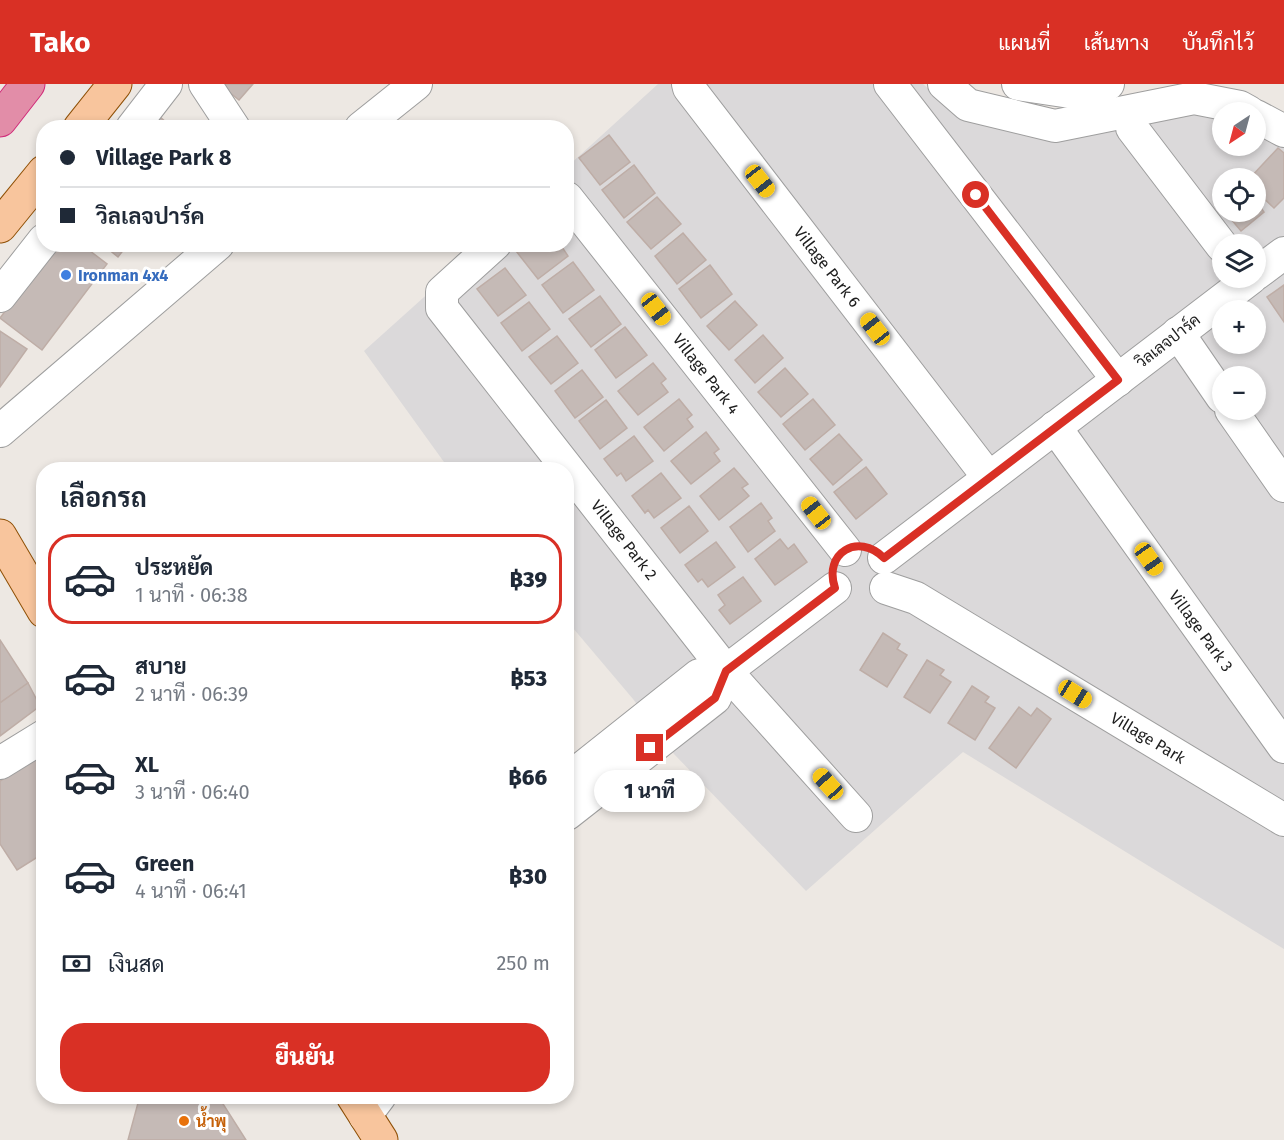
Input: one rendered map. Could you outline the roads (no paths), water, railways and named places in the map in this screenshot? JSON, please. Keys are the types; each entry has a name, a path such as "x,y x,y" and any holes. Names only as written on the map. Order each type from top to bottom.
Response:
{"highway":[{"path":"0,120 28,84"}],"main road":[{"path":"86,120 115,84"},
{"path":"1,222 36,181"},
{"path":"0,536 36,597"}],"street":[{"path":"138,120 166,84"},
{"path":"205,84 229,120"},
{"path":"371,120 416,84"},
{"name":"Village Park 6","path":"688,84 989,478"},
{"path":"890,84 1118,380"},
{"path":"944,84 968,105 1055,126 1194,98 1214,102"},
{"path":"1018,84 1090,95 1108,84"},
{"path":"1266,121 1284,131"},
{"path":"1132,128 1213,234"},
{"name":"Village Park 4","path":"574,207 845,550"},
{"path":"0,296 36,250"},
{"path":"3,421 208,252"},
{"name":"Village Park 2","path":"486,252 442,292 442,308 562,462"},
{"name":"วิลเลจปาร์ค","path":"1266,266 1284,253"},
{"name":"วิลเลจปาร์ค","path":"885,573 989,478 1236,288"},
{"path":"1178,333 1212,382"},
{"path":"1238,420 1284,486"},
{"name":"Village Park 3","path":"1055,427 1284,747"},
{"name":"Village Park 2","path":"574,477 726,671 856,816"},
{"path":"853,547 870,548 885,573 879,597 861,603 851,602 835,588 832,572 834,564 845,550 853,547"},
{"name":"Village Park","path":"885,573 916,598 1284,819"},
{"path":"574,774 699,675 726,671 835,588"},
{"path":"574,809 715,698 726,671"},
{"path":"0,763 36,741"}],"place":[{"name":"Ironman 4x4","path":"66,275"},
{"name":"น้ำพุ","path":"184,1121"}]}
